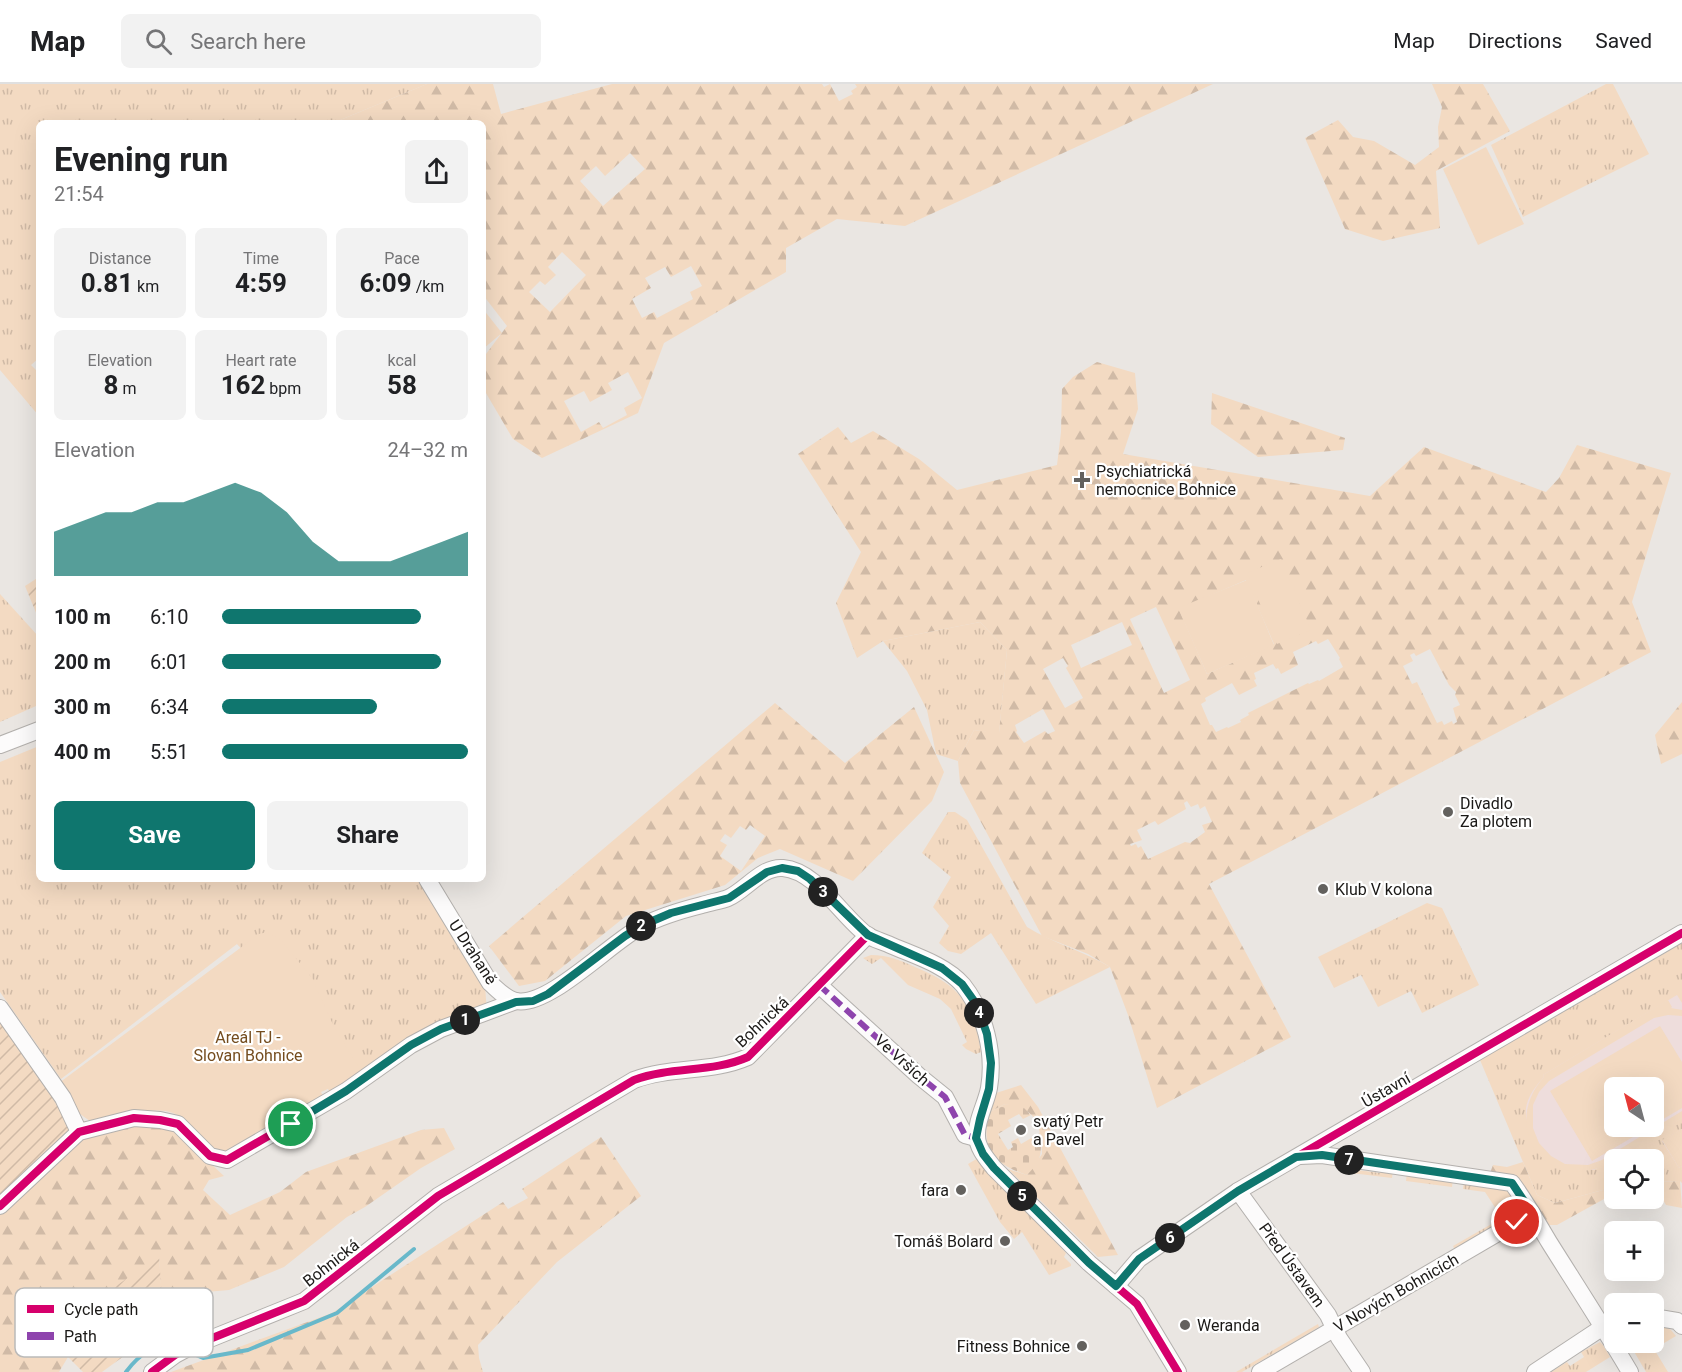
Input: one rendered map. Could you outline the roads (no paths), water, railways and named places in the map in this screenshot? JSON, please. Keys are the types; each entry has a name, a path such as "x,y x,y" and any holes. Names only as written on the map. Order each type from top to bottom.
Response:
{"street":[{"path":"0,745 36,730"},
{"path":"0,1206 79,1132 134,1118 178,1124 210,1156 227,1160 346,1091 411,1045 441,1029 516,1002 533,1001 548,994 643,925 671,913 729,898 767,872 782,868 798,871 810,879 868,935 942,968 962,984 977,1005 987,1034 991,1063 989,1089 976,1138 983,1154 994,1168 1089,1263 1137,1304 1178,1372"},
{"name":"U Drahaně","path":"429,882 490,983 502,994 516,1002"},
{"name":"Ústavní","path":"1116,1286 1139,1259 1238,1191 1682,933"},
{"name":"Bohnická","path":"213,1338 304,1301 438,1196 634,1080 654,1073 732,1064 748,1056 868,935"},
{"name":"Ve Vrších","path":"819,985 945,1097 965,1136 976,1138"},
{"path":"0,1008 63,1098 79,1132"},
{"path":"1296,1157 1322,1155 1512,1183 1547,1239 1604,1314"},
{"name":"Před Ústavem","path":"1238,1191 1328,1315 1339,1338 1362,1372"},
{"name":"V Nových Bohnicích","path":"1260,1372 1532,1213"},
{"path":"1664,1319 1677,1321 1682,1326"},
{"path":"1536,1372 1604,1324"},
{"path":"1622,1353 1630,1372"},
{"name":"Bohnická","path":"152,1372 172,1357"}],"waterway":[{"path":"213,1356 248,1350 337,1313 414,1249"},
{"path":"126,1372 140,1357"},
{"path":"201,1357 209,1357"}],"place":[{"name":"Psychiatrická nemocnice Bohnice","path":"1082,480"},
{"name":"Divadlo Za plotem","path":"1448,812"},
{"name":"Klub V kolona","path":"1323,889"},
{"name":"svatý Petr a Pavel","path":"1021,1130"},
{"name":"fara","path":"961,1190"},
{"name":"Tomáš Bolard","path":"1005,1241"},
{"name":"Weranda","path":"1185,1325"},
{"name":"Fitness Bohnice","path":"1082,1346"}],"park label":[{"name":"Areál TJ - Slovan Bohnice","path":"248,1046"}]}
